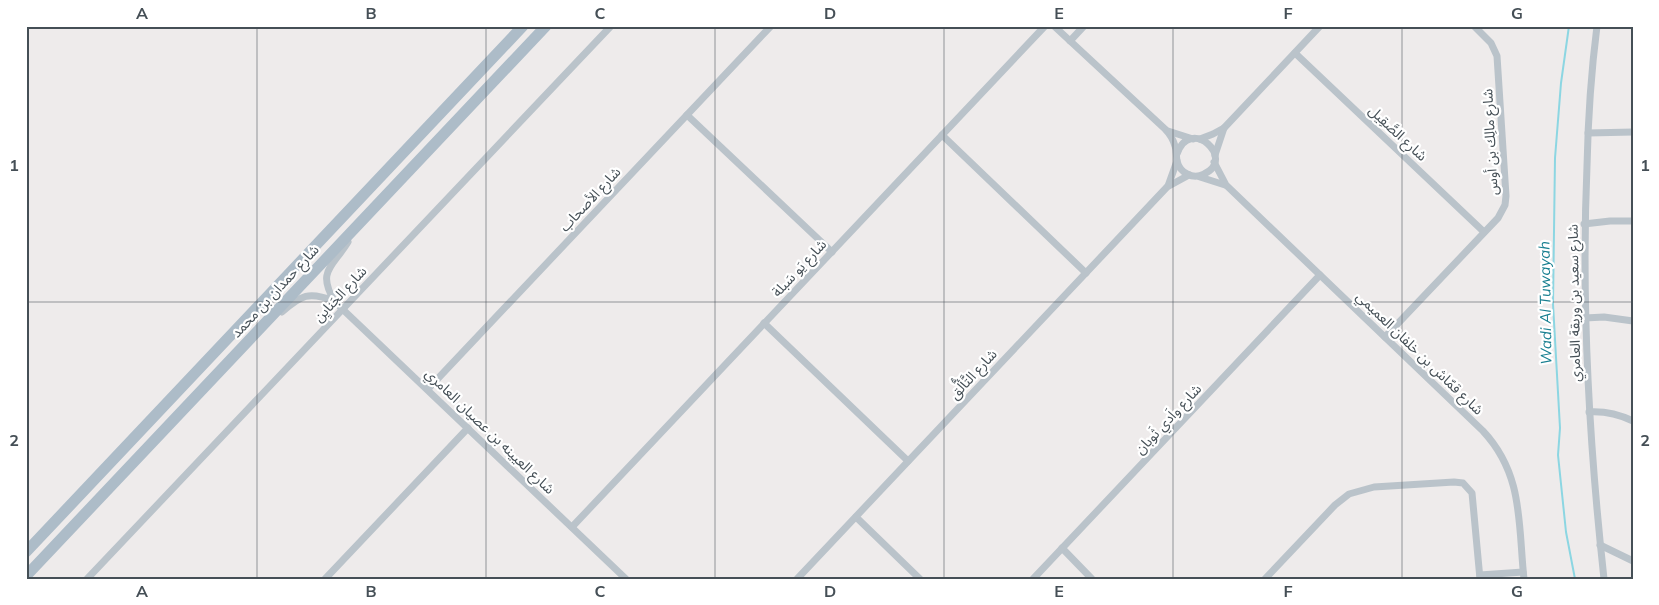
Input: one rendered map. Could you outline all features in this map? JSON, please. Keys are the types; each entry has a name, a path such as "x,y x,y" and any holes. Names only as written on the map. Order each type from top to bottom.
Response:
{"main road":[{"name":"شارع حمدان بن محمد","path":"26,552 523,26"},
{"name":"شارع حمدان بن محمد","path":"26,576 546,26"}],"street":[{"name":"شارع الجَنايِن","path":"87,579 611,26"},
{"name":"شارع الأصحاب","path":"428,390 771,26"},
{"name":"شارع يَو سَبلة","path":"572,527 1046,26"},
{"path":"1054,26 1165,129 1173,140 1182,171 1189,175 1198,176 1210,170 1224,128"},
{"path":"1070,41 1084,26"},
{"path":"1177,157 1181,145 1213,134 1224,128 1320,26"},
{"name":"شارع مالِك بن أوس","path":"1384,337 1501,214 1505,205 1497,56 1491,43 1474,26"},
{"name":"شارع سعيد بن وريقة العامري","path":"1597,26 1588,132 1584,224 1585,318 1589,412 1604,579"},
{"name":"شارع الصَّقِيل","path":"1295,52 1484,232"},
{"path":"687,116 832,252"},
{"path":"1165,129 1210,145 1215,159"},
{"path":"1588,132 1633,132"},
{"path":"942,135 1086,273"},
{"name":"شارع التَّألُّق","path":"1167,188 1177,157"},
{"name":"شارع قمّاش بن خلفان العميمي","path":"1215,159 1226,185 1498,448 1508,468 1515,489 1524,575"},
{"name":"شارع التَّألُّق","path":"797,579 1167,188 1189,175"},
{"name":"شارع قمّاش بن خلفان العميمي","path":"1198,176 1226,185"},
{"path":"1584,224 1633,221"},
{"name":"شارع العيينه بن عصيان العامري","path":"355,228 346,246 327,273 326,284 336,302 626,579"},
{"name":"شارع واَدي ثَوبان","path":"1033,579 1320,275"},
{"name":"شارع العيينه بن عصيان العامري","path":"258,331 302,297 316,295 336,302"},
{"path":"1585,318 1604,317 1633,321"},
{"path":"764,323 908,462"},
{"path":"1589,412 1612,413 1633,421"},
{"path":"325,579 468,428"},
{"path":"1265,579 1335,505 1349,494 1374,487 1454,482 1467,486 1472,493 1480,577 1524,575"},
{"path":"856,516 920,579"},
{"path":"1600,545 1633,561"},
{"path":"1062,548 1092,579"}],"waterway":[{"name":"Wadi Al Tuwayah","path":"1569,26 1561,83 1555,158 1553,304 1560,428 1558,455 1566,532 1575,579"}]}
